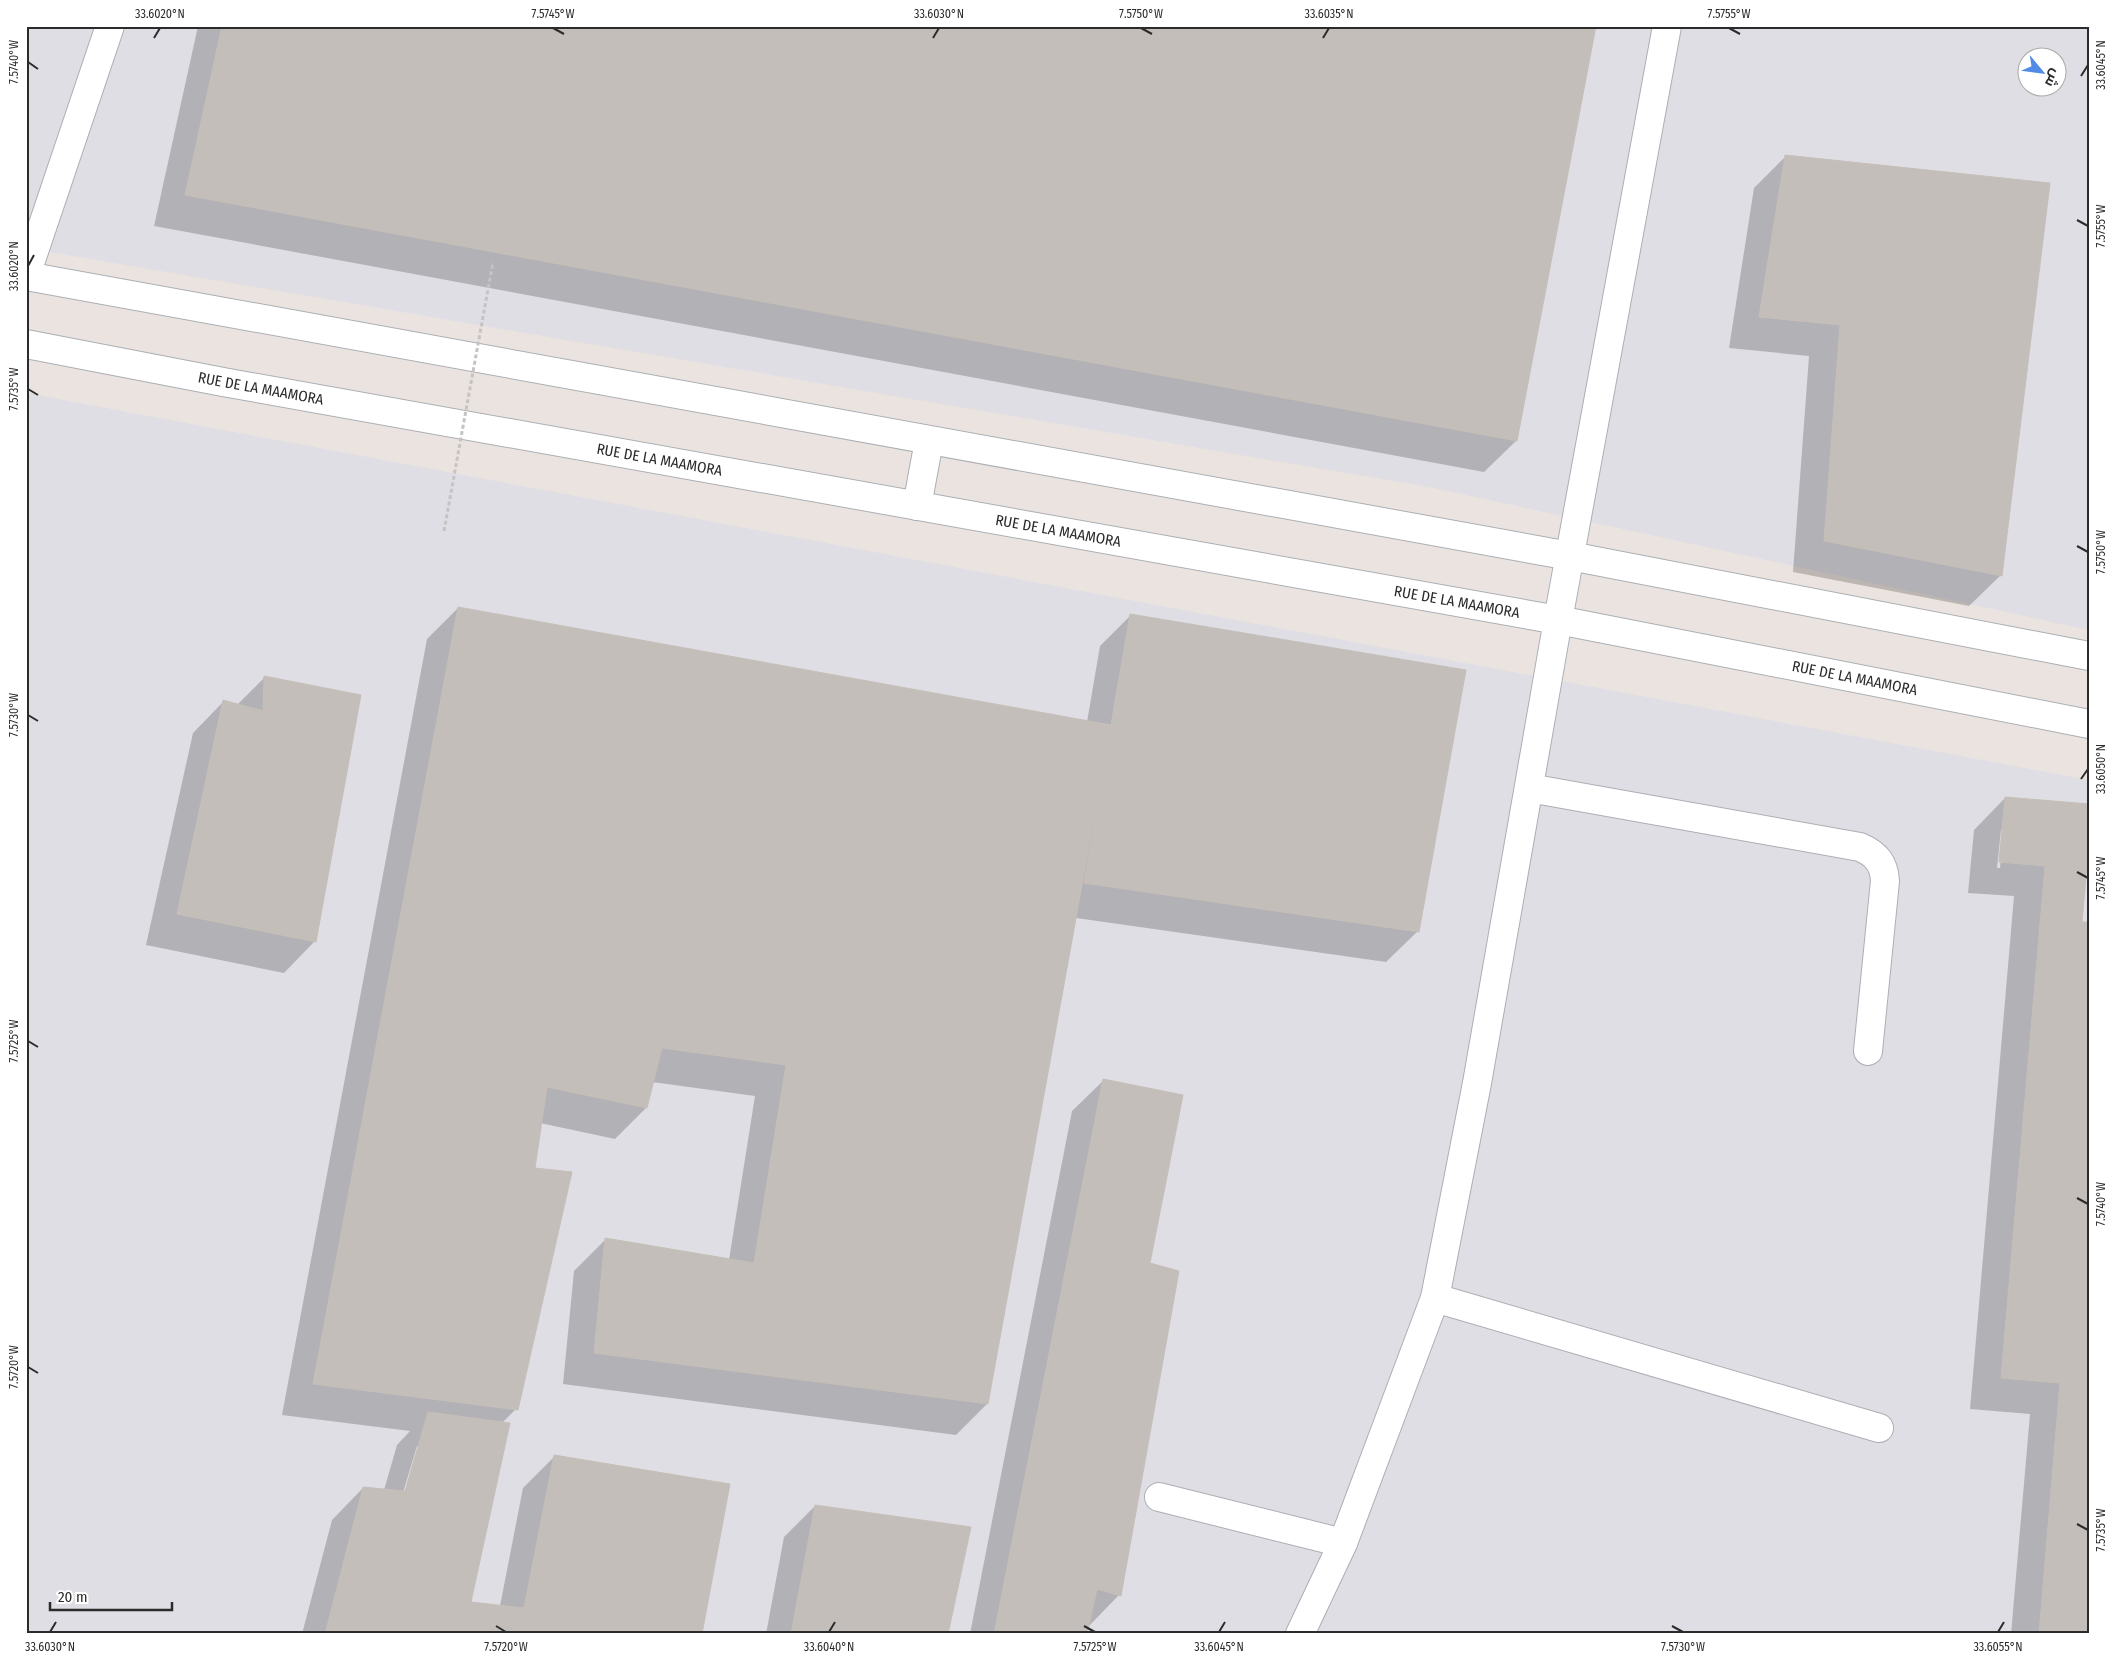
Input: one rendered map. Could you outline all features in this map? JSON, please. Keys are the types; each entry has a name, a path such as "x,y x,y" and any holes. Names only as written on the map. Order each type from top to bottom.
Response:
{"street":[{"path":"110,26 26,275 928,441 1570,556 2089,656"},
{"path":"1300,1634 1343,1543 1435,1298 1477,1083 1558,620 1667,26"},
{"name":"RUE DE LA MAAMORA","path":"26,344 223,382 1558,620 2089,724"},
{"path":"917,506 928,441"},
{"path":"1529,788 1860,847 1871,852 1879,859 1884,869 1885,881 1868,1051"},
{"path":"1435,1298 1879,1428"},
{"path":"1159,1497 1343,1543"}],"path":[{"path":"444,531 493,262"}],"shaded area":[{"path":"26,26 2089,26 2089,630 1429,487 26,248"},
{"path":"26,393 2089,780 2089,1634 26,1634"}],"building":[{"path":"222,26 1596,26 1517,441 185,195"},
{"path":"1785,155 2050,183 2002,576 1824,541 1840,325 1759,317"},
{"path":"458,607 1111,725 988,1404 594,1353 605,1238 754,1263 786,1065 662,1048 647,1108 547,1087 535,1168 572,1172 518,1410 313,1384"},
{"path":"1130,614 1466,670 1419,932 1084,883"},
{"path":"264,676 361,695 316,942 177,914 223,700 263,711"},
{"path":"2005,797 2089,804 2089,844 2082,922 2089,922 2089,1634 2039,1634 2060,1383 2001,1378 2045,866 1999,862"},
{"path":"1103,1079 1183,1095 1150,1263 1179,1271 1121,1596 1097,1589 1087,1634 994,1634"},
{"path":"428,1412 510,1423 471,1602 524,1608 554,1455 730,1484 702,1634 325,1634 363,1487 405,1491"},
{"path":"815,1505 971,1527 948,1634 791,1634"}]}
